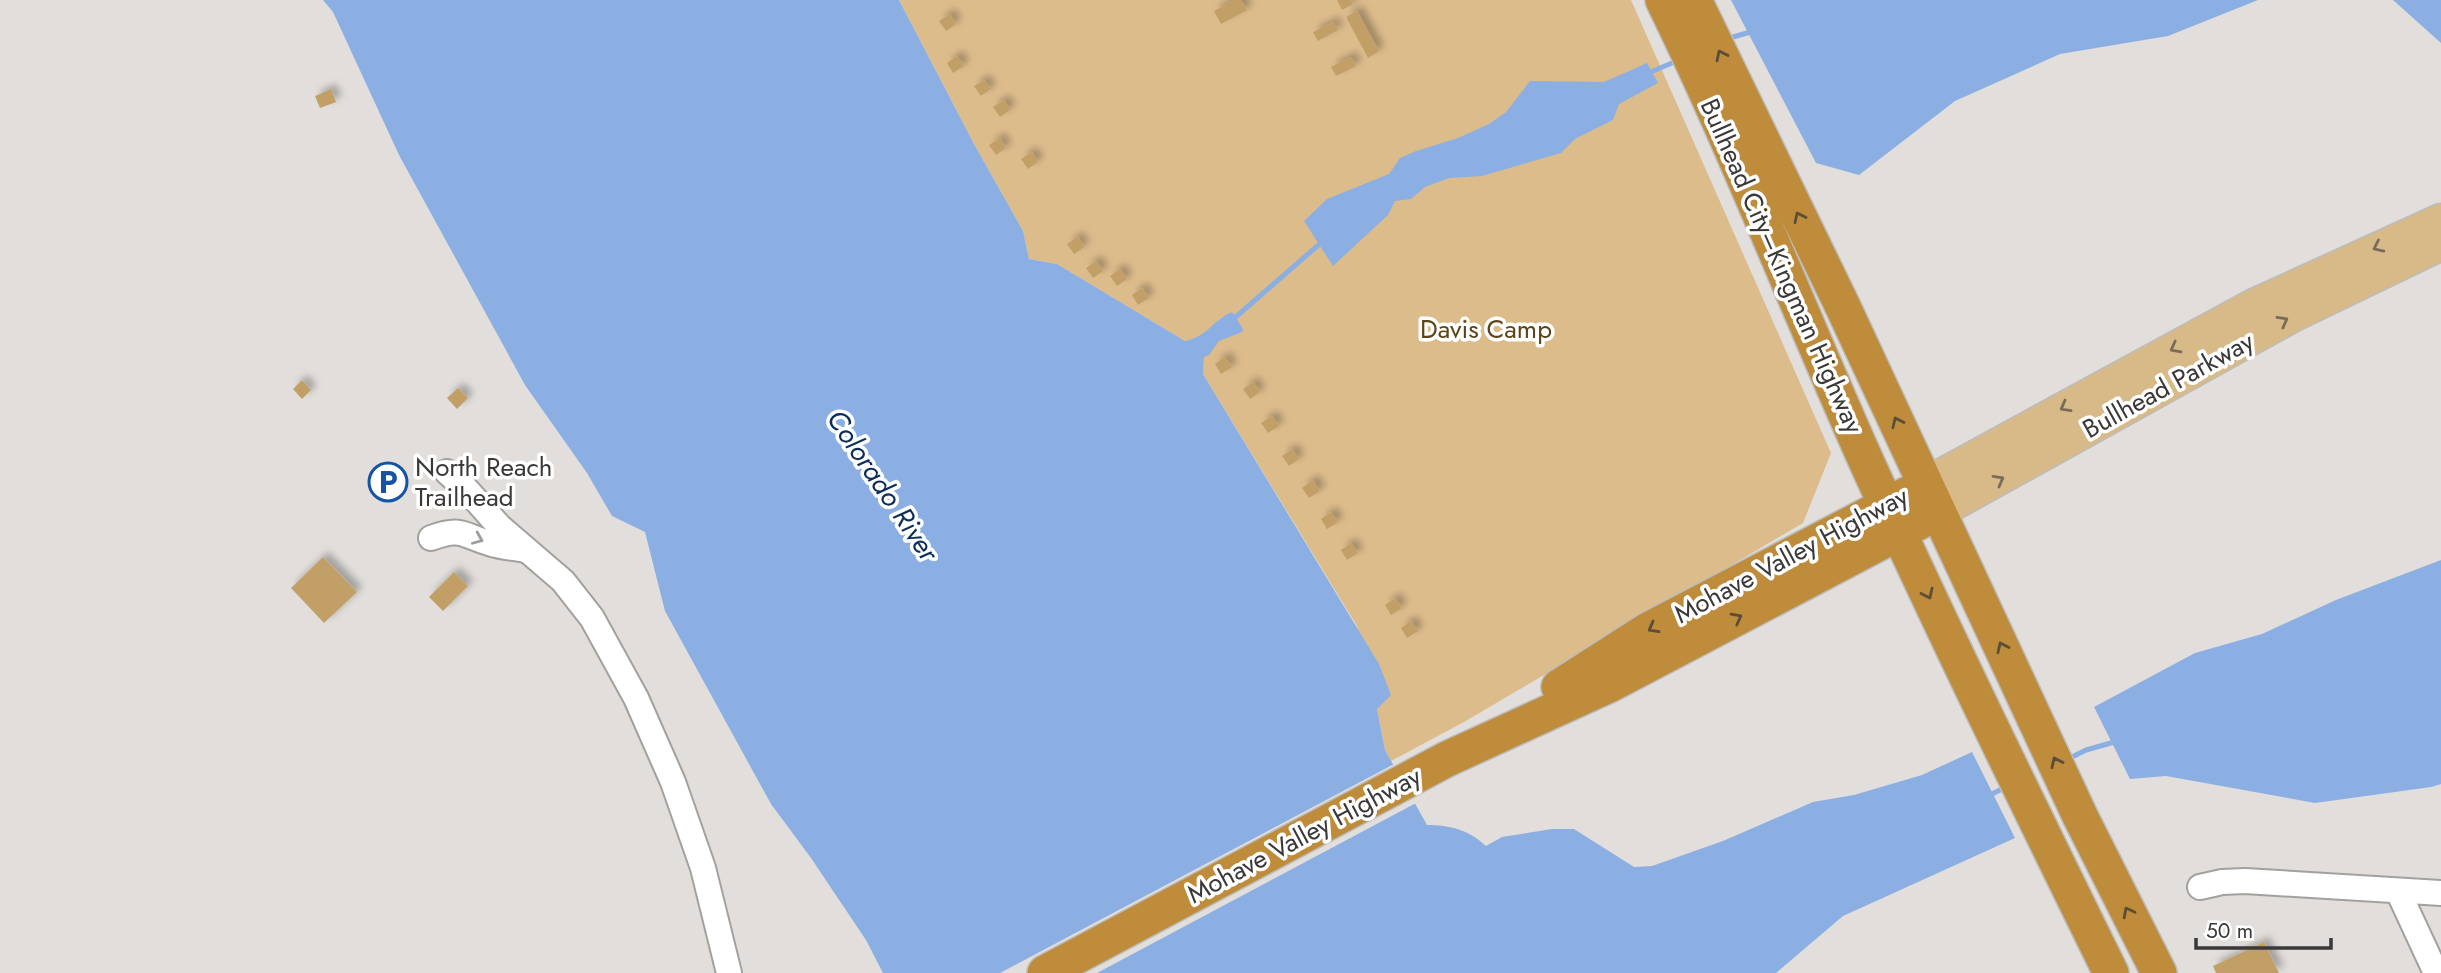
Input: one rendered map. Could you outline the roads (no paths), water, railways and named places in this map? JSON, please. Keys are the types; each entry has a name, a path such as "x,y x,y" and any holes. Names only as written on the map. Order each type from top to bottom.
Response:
{"highway":[{"name":"Bullhead City–Kingman Highway","path":"1681,5 1732,114 1932,498"},
{"name":"Bullhead City–Kingman Highway","path":"1732,114 1893,519"},
{"name":"Bullhead Parkway","path":"1893,519 1932,498"},
{"name":"Mohave Valley Highway","path":"1932,498 2080,816 2158,973"},
{"name":"Mohave Valley Highway","path":"1045,973 1447,759 1611,684 1893,519 2111,973"}],"main road":[{"name":"Bullhead Parkway","path":"1932,498 2252,306 2441,220"},
{"name":"Bullhead Parkway","path":"1932,498 2294,315 2441,244"}],"street":[{"path":"447,472 499,526 579,598 592,618 636,698 673,782 703,868 729,973"},
{"path":"431,538 449,532 463,532 491,544 527,550"},
{"path":"2200,887 2245,881 2441,893"},
{"path":"2398,891 2436,973"}],"water":[{"name":"Colorado River","path":"323,0 899,0 1023,231 1029,259 1057,264 1185,341 1205,332 1232,312 1243,329 1242,332 1219,341 1209,355 1204,357 1203,374 1379,664 1391,695 1377,709 1385,750 1427,825 1459,830 1486,846 1502,837 1552,829 1574,829 1634,867 1652,866 1723,841 1813,802 1854,795 1922,775 1972,752 2015,838 1843,916 1776,973 883,973 866,940 771,804 665,611 645,532 612,516 587,473 525,385 399,155 333,12"},
{"path":"1731,0 2258,0 2168,36 2060,54 1955,101 1859,175 1816,163"},
{"path":"2393,0 2441,0 2441,43"},
{"path":"1647,63 1658,83 1619,104 1613,120 1575,139 1561,153 1482,176 1449,178 1425,187 1411,199 1395,201 1388,215 1333,266 1304,221 1327,199 1389,174 1400,158 1489,124 1506,112 1530,81 1604,82"},
{"path":"2441,560 2441,784 2315,803 2166,776 2130,779 2094,707 2195,653 2262,634 2336,600"}],"waterway":[{"path":"1726,39 1754,31"},
{"path":"1646,74 1679,60"},
{"path":"1230,322 1323,241"},
{"path":"2068,759 2086,750 2118,741"},
{"path":"1988,796 2008,786"}],"place":[{"name":"North Reach Trailhead","path":"388,482"}],"park label":[{"name":"Davis Camp","path":"1486,329"}]}
